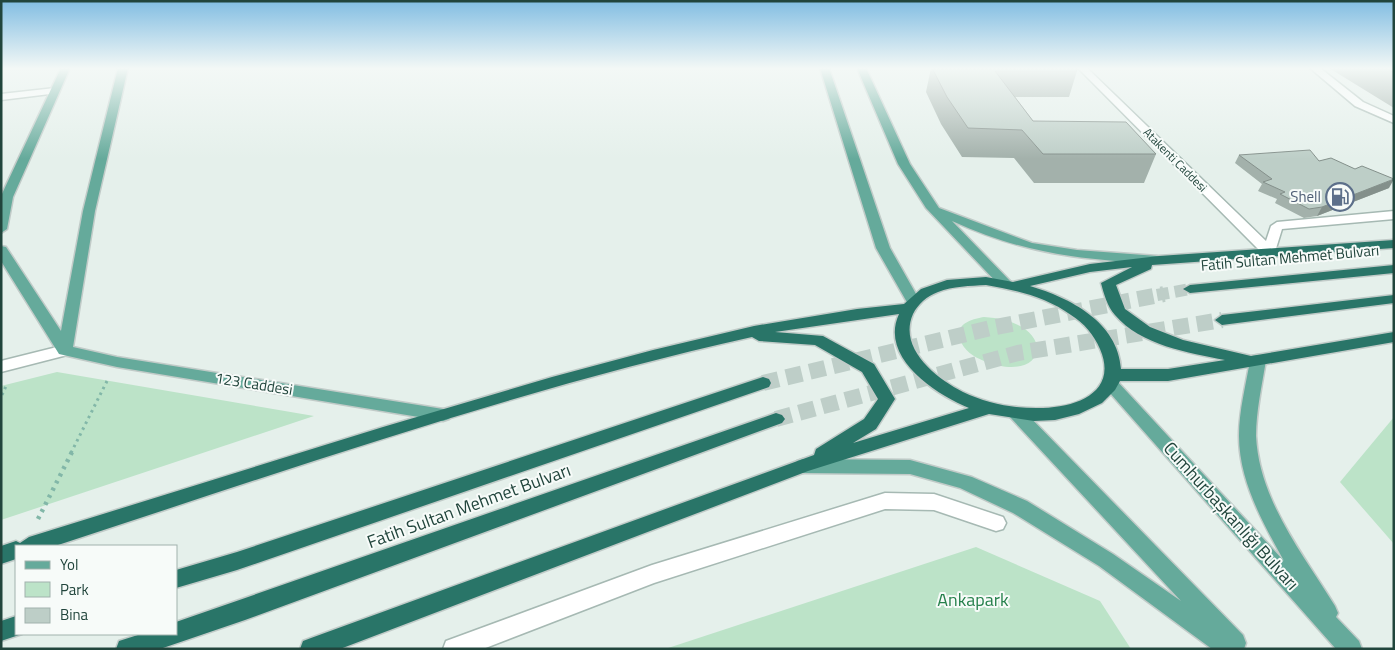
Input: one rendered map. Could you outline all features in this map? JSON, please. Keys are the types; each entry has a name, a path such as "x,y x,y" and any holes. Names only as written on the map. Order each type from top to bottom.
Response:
{"highway":[{"path":"1011,285 1090,268 1158,260 1394,244"},
{"path":"1158,260 1108,283 1119,311 1137,326 1179,344 1205,352 1258,360"},
{"name":"Fatih Sultan Mehmet Bulvarı","path":"1190,289 1394,269"},
{"path":"986,281 1011,285 1045,295 1071,308 1093,325 1108,345 1114,365 1111,380 1093,402 1064,413 1028,415 988,408 955,395 928,376 910,356 901,335 903,316 911,304 932,289 957,282 986,281"},
{"path":"1222,320 1394,299"},
{"path":"32,545 443,415 569,378 736,334 911,304"},
{"path":"736,334 818,340 868,368 887,399 870,424 802,466"},
{"path":"1111,380 1168,375 1394,338"},
{"name":"Fatih Sultan Mehmet Bulvarı","path":"178,578 237,561 762,383"},
{"path":"311,649 802,466 988,408"},
{"name":"Fatih Sultan Mehmet Bulvarı","path":"178,632 245,610 776,419"},
{"path":"1,555 15,550"},
{"path":"1,631 15,626"},
{"name":"Fatih Sultan Mehmet Bulvarı","path":"128,649 169,635"}],"main road":[{"path":"1,229 4,198 52,98"},
{"path":"65,350 89,211 116,98"},
{"path":"834,98 884,248 911,304"},
{"path":"875,98 904,164 932,208 1011,285"},
{"path":"932,208 990,233 1031,246 1082,254 1158,260"},
{"path":"1,250 65,350"},
{"name":"123 Caddesi","path":"65,350 117,362 443,415"},
{"path":"1258,360 1249,415 1250,458 1267,510 1347,644"},
{"name":"Cumhurbaşkanlığı Bulvarı","path":"1111,380 1347,644"},
{"path":"1016,413 1240,649"},
{"path":"802,466 910,467 965,482 1020,507 1106,560 1231,649"}],"street":[{"name":"Atakenti Caddesi","path":"1113,98 1268,252"},
{"path":"1352,98 1359,104 1394,120"},
{"path":"1268,252 1277,226 1394,215"},
{"path":"1,367 65,350"},
{"path":"454,649 652,574 884,501 934,502 996,523"}],"path":[{"path":"37,521 117,362"}],"green space":[{"path":"984,317 1008,321 1025,329 1035,340 1037,350 1033,360 1022,366 1006,367 984,361 969,353 961,343 960,329 966,323"},
{"path":"57,372 314,416 1,520 1,386"},
{"path":"1394,417 1394,544 1340,482"},
{"name":"Ankapark","path":"976,547 1100,601 1131,649 665,649"}],"building":[{"path":"948,98 1016,98 1033,121 1126,122 1156,154 1043,154 1022,130 968,128"},
{"path":"1310,150 1319,161 1331,158 1355,169 1362,166 1394,179 1322,207 1309,209 1280,194 1285,192 1263,182 1272,179 1239,155"}],"tunnel":[{"path":"1157,295 1190,289"},
{"path":"763,383 991,328 1164,294"},
{"path":"776,419 1018,353 1222,320"}],"place":[{"name":"Shell","path":"1340,197"}]}
